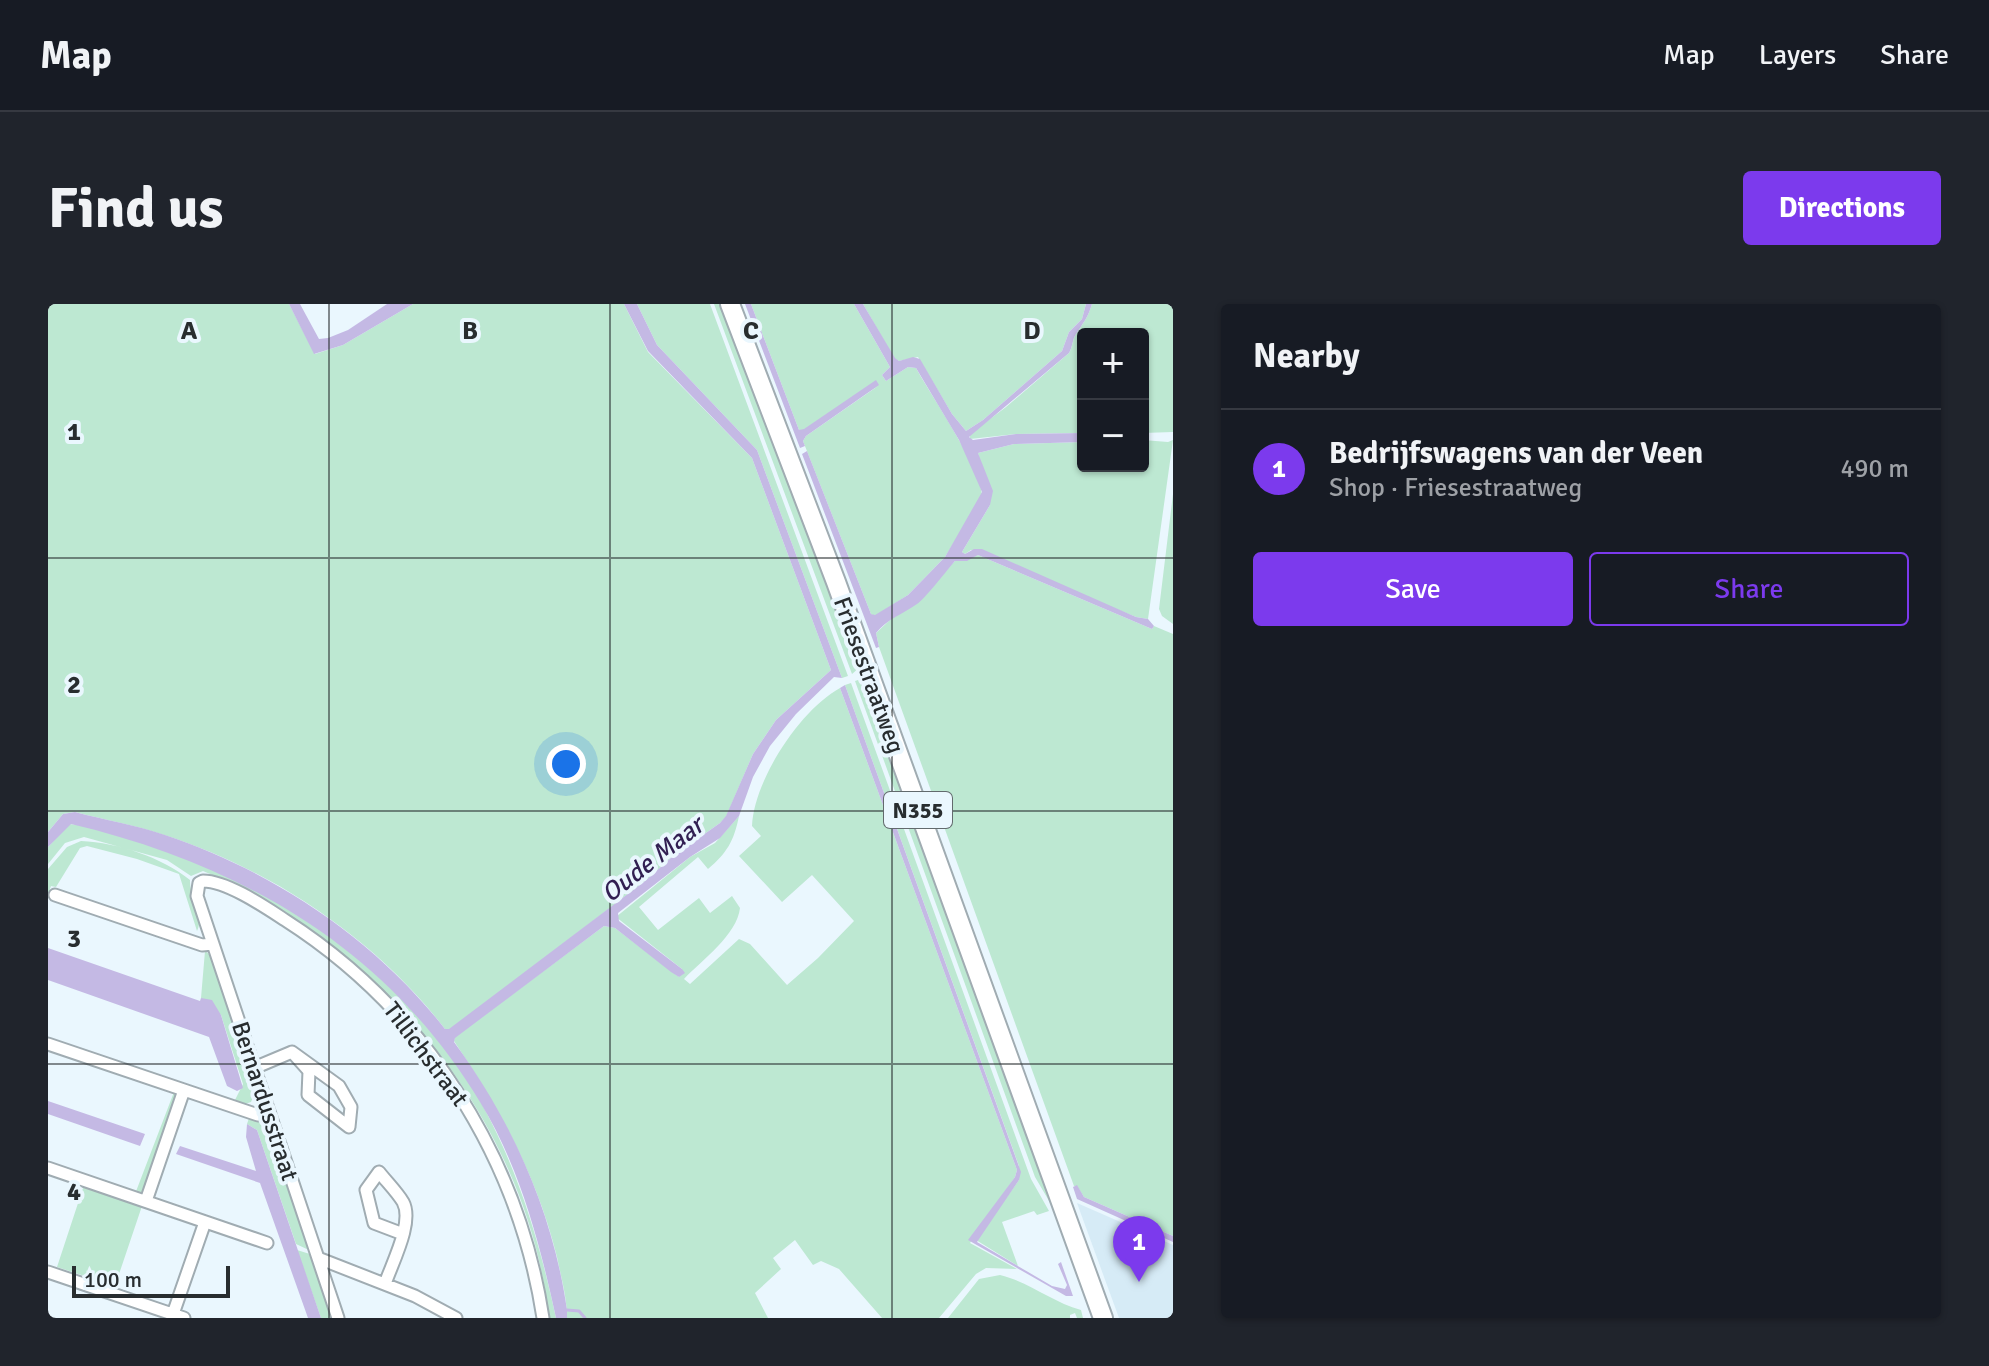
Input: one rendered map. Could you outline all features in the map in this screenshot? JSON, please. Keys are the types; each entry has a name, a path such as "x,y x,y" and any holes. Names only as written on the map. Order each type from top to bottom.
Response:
{"main road":[{"name":"Friesestraatweg","path":"730,304 836,582 1103,1318"}],"street":[{"name":"Tillichstraat","path":"199,883 209,881 235,891 326,948 382,996 428,1049 468,1108 510,1191 528,1250 543,1318"},
{"name":"Bernardusstraat","path":"199,883 197,896 338,1318"},
{"path":"55,895 202,945 213,944"},
{"path":"48,1044 258,1115 267,1111"},
{"path":"254,1068 292,1052"},
{"path":"292,1052 339,1086 351,1107 349,1127 308,1095 309,1071 292,1052"},
{"path":"146,1201 184,1090"},
{"path":"48,1168 267,1243"},
{"path":"385,1284 403,1234 407,1221 405,1204 379,1172 366,1190 374,1223 403,1234"},
{"path":"48,1272 179,1316 205,1222"},
{"path":"318,1258 385,1284 456,1318"}],"shaded area":[{"path":"289,304 300,304 319,339 348,330 387,304 413,304 343,345 314,354"},
{"path":"624,304 637,304 657,345 757,450 842,678 834,677 796,714 770,746 753,777 739,816 720,838 690,857 618,913 619,921 685,973 679,977 615,928 604,926 455,1038 454,1042 512,1136 540,1203 552,1238 567,1310 567,1318 556,1318 527,1207 494,1127 443,1048 401,1000 355,957 305,921 251,889 194,863 134,841 71,824 48,847 48,832 63,814 75,812 165,835 244,868 283,888 354,938 417,996 445,1029 449,1029 720,823 753,754 776,720 831,670 752,458 648,351"},
{"path":"745,304 751,304 799,430 876,380 879,385 806,436 803,441 805,446 800,448"},
{"path":"854,304 863,304 895,358 899,361 913,357 920,359 952,414 966,431 983,420 1062,351 1069,332 1082,319 1086,304 1092,304 1087,317 1077,328 1069,353 969,437 973,440 1016,434 1077,433 1077,442 1014,444 978,453 993,491 990,505 962,552 965,554 982,549 1136,617 1148,619 1154,626 1152,629 978,555 967,561 955,561 920,601 880,628 876,633 879,647 876,648 802,454 807,451 871,614 875,615 908,595 945,557 982,492 959,440 916,368 908,367 886,381 882,375 890,367"},
{"path":"845,685 1021,1172 1019,1180 977,1242 1052,1286 1065,1289 1067,1285 1058,1264 1061,1262 1073,1296 1066,1296 968,1240 1017,1170 840,688"},
{"path":"48,948 200,1001 201,998 212,1000 221,1015 243,1088 237,1091 227,1086 209,1037 48,980"},
{"path":"48,1101 145,1134 140,1146 48,1114"},
{"path":"247,1124 257,1130 321,1318 308,1318 260,1183 176,1154 180,1146 256,1171 246,1137"},
{"path":"1077,1185 1084,1197 1173,1236 1173,1242 1077,1199 1073,1187"},
{"path":"1077,1203 1173,1245 1173,1318 1119,1318"}],"green space":[{"path":"48,304 289,304 315,354 343,345 413,304 624,304 648,352 752,458 831,670 776,720 753,754 726,817 720,823 452,1029 445,1029 418,996 354,937 319,911 243,867 164,835 75,812 63,814 48,832"},
{"path":"637,304 710,304 848,676 842,678 757,450 657,345"},
{"path":"714,304 724,304 859,668 852,674"},
{"path":"751,304 854,304 890,367 882,375 886,381 908,367 916,368 955,433 980,485 982,497 945,557 908,595 875,616 871,614 803,441 878,386 804,430 799,430"},
{"path":"863,304 1086,304 1082,319 1069,332 1062,351 983,420 966,431 952,414 918,357 899,361 894,358"},
{"path":"1092,304 1173,304 1173,432 1149,433 1149,328 1080,328"},
{"path":"1077,333 1077,433 1016,434 970,439 970,434 1069,353"},
{"path":"1149,440 1173,440 1148,619 1136,617 971,550 965,554 962,552 990,505 978,453 1014,444 1077,442 1077,472 1149,472"},
{"path":"1173,494 1173,624 1162,616 1159,609"},
{"path":"978,555 1152,629 1154,626 1173,634 1173,1236 1084,1197 1074,1186 879,647 876,633 891,619 914,605 955,561"},
{"path":"855,681 863,681 1052,1206 1035,1177"},
{"path":"851,683 1031,1179 1049,1211 1037,1215 1034,1211 1002,1222 1018,1266 976,1240 1019,1180 1019,1166 845,685"},
{"path":"840,688 1017,1170 970,1243 1017,1269 986,1268 976,1274 939,1318 882,1318 839,1269 821,1261 813,1265 795,1240 773,1258 781,1269 755,1293 768,1318 567,1318 557,1257 528,1171 487,1092 454,1041 455,1037 604,926 615,928 679,977 682,969 616,917 690,857 715,843 739,816 729,846 715,863 708,869 698,857 639,907 658,930 699,898 710,913 732,896 740,908 726,937 684,979 690,984 739,939 750,944 787,985 818,958 854,921 812,875 782,902 739,856 761,836 752,826 755,808 770,768 782,748 810,712"},
{"path":"69,824 128,837 229,876 315,926 356,956 394,990 428,1026 458,1065 496,1131 527,1209 556,1318 549,1318 535,1245 511,1176 477,1110 435,1049 386,993 330,945 269,904 203,871 191,876 167,860 84,837 65,843 48,864 48,847"},
{"path":"81,841 139,853 166,864 190,880 199,918 197,931 179,874 87,846 80,848 56,887 51,886 48,895 48,869 67,847"},
{"path":"205,951 213,957 257,1088 251,1102 245,1104 235,1100 243,1084 221,1015 201,998"},
{"path":"174,1092 177,1096 145,1192 135,1194"},
{"path":"249,1118 269,1126 311,1251 296,1244 257,1130 247,1124"},
{"path":"84,1185 142,1206 115,1286 57,1267"},
{"path":"297,1250 313,1255 335,1318 321,1318"},
{"path":"1000,1275 1081,1310 1083,1318 1077,1318 1075,1313 1070,1318 948,1318 979,1279"}],"waterway":[{"path":"567,1310 579,1311 585,1318"}],"place":[{"name":"Bedrijfswagens van der Veen","path":"1139,1282"}],"water label":[{"name":"Oude Maar","path":"652,859"}]}
